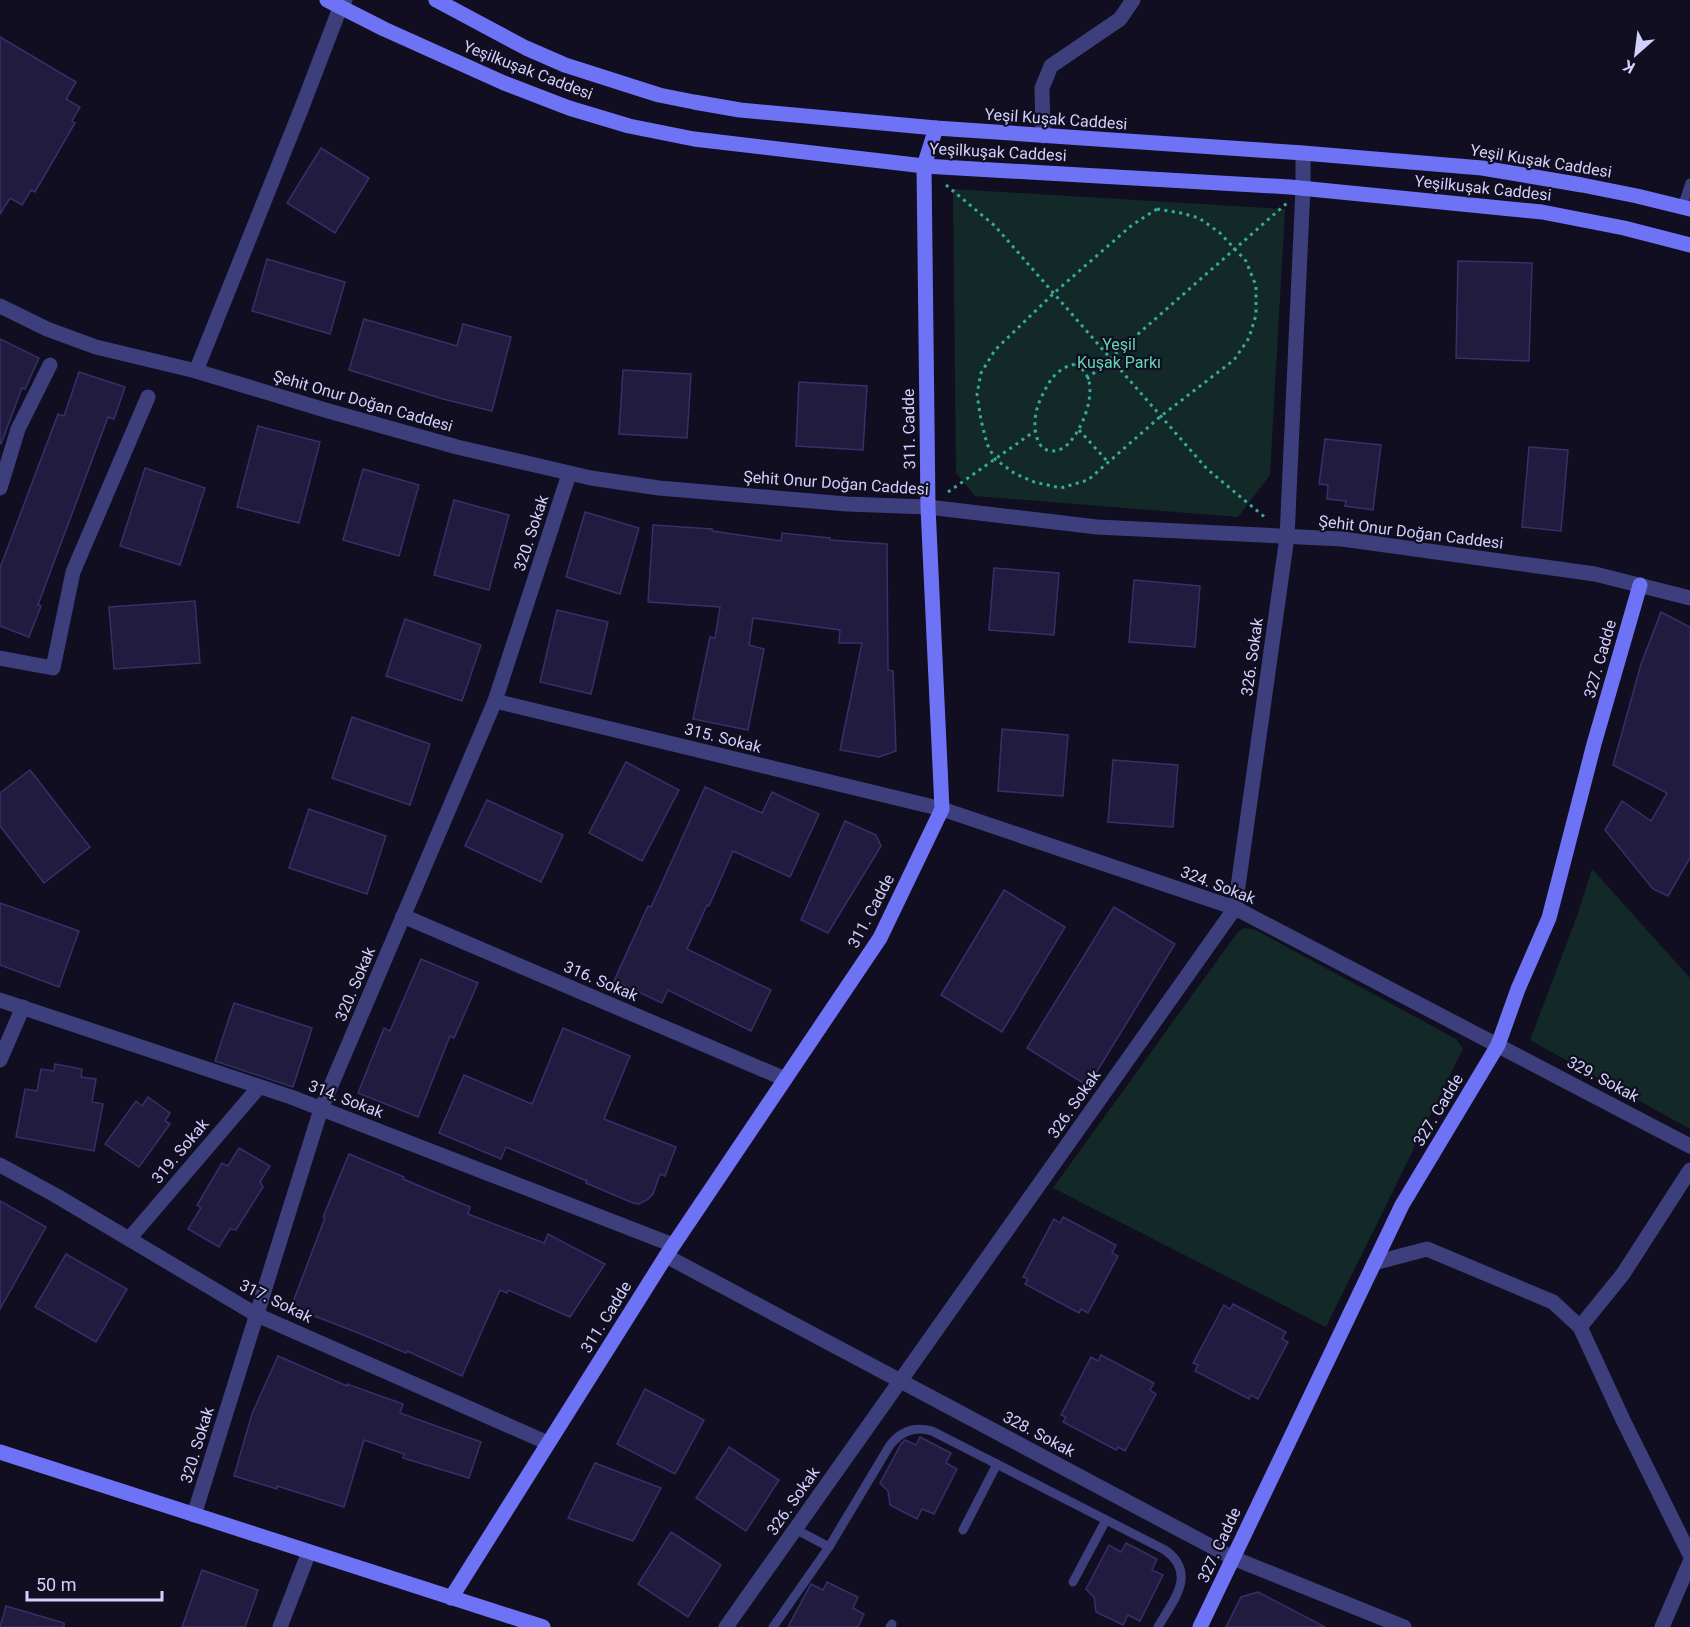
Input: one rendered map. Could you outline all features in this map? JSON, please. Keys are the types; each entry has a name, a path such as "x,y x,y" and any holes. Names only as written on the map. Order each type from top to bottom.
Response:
{"street":[{"name":"Yeşil Kuşak Caddesi","path":"436,0 525,48 565,65 659,95 740,110 936,128 1303,153 1482,168 1593,187 1686,208"},
{"path":"1043,136 1042,88 1051,66 1120,19 1133,0"},
{"path":"196,371 298,118 338,3"},
{"name":"Yeşilkuşak Caddesi","path":"338,3 384,29 504,83 569,108 629,126 694,140 924,166 1303,188 1542,212 1624,228 1690,245"},
{"name":"311. Cadde","path":"451,1598 670,1250 880,938 942,809 928,507 924,166 936,128"},
{"name":"326. Sokak","path":"726,1627 1235,908 1287,537 1303,153"},
{"name":"Şehit Onur Doğan Caddesi","path":"0,306 47,329 96,347 196,371 446,444 569,474 659,488 847,504 928,507 1097,526 1342,539 1595,574 1690,598"},
{"path":"0,488 18,429 50,366"},
{"path":"0,658 53,668 73,572 148,396"},
{"name":"320. Sokak","path":"194,1515 321,1109 495,701 569,474"},
{"name":"327. Cadde","path":"1200,1627 1402,1205 1498,1045 1518,989 1549,918 1594,744 1640,585"},
{"name":"315. Sokak","path":"495,701 942,809"},
{"name":"324. Sokak","path":"942,809 1235,908 1498,1045"},
{"name":"316. Sokak","path":"404,916 785,1079"},
{"name":"314. Sokak","path":"0,999 321,1109 670,1250"},
{"path":"0,1060 22,1007"},
{"name":"329. Sokak","path":"1498,1045 1690,1146"},
{"name":"319. Sokak","path":"129,1239 259,1087"},
{"name":"317. Sokak","path":"0,1165 56,1195 257,1314 549,1443"},
{"path":"1580,1327 1623,1274 1690,1170"},
{"path":"1374,1263 1426,1248 1553,1302 1580,1327 1690,1555"},
{"name":"328. Sokak","path":"670,1250 900,1380 1233,1558 1404,1627"},
{"path":"0,1452 543,1627"},
{"path":"280,1627 309,1552"},
{"path":"1662,1627 1690,1562"}],"lane":[{"path":"1686,208 1690,183"},
{"path":"773,1627 829,1547 890,1445 902,1434 917,1429 932,1431 1165,1550 1177,1561 1182,1582 1158,1627"},
{"path":"963,1530 997,1464"},
{"path":"1073,1582 1106,1520"},
{"path":"795,1529 829,1547"}],"path":[{"path":"924,166 995,226 1207,469 1287,537"},
{"path":"1087,379 1303,188"},
{"path":"1157,209 1181,213 1199,218 1220,233 1236,249 1246,261 1256,286 1256,315 1249,338 1234,360 1161,416 1088,480 1061,488 1034,482 1014,473 995,459 987,444 981,420 977,394 981,373 995,350 1054,293 1132,225 1157,209"},
{"path":"1076,364 1086,374 1090,394 1083,422 1078,430 1069,444 1053,452 1044,450 1039,445 1035,430 1035,416 1050,380 1064,366 1076,364"},
{"path":"928,507 1035,430"},
{"path":"1078,430 1108,462"}],"green space":[{"name":"Yeşil Kuşak Parkı","path":"953,189 1285,209 1270,475 1238,517 975,496 956,473"},
{"path":"1592,869 1690,978 1690,1129 1530,1040 1577,916"},
{"path":"1244,928 1256,930 1456,1039 1463,1049 1326,1327 1053,1188 1237,933"}],"building":[{"path":"0,37 76,82 66,99 80,107 72,121 75,123 35,192 31,190 22,205 10,198 0,214"},
{"path":"321,148 369,178 335,233 287,203"},
{"path":"267,259 345,282 330,334 252,311"},
{"path":"1458,261 1532,263 1529,361 1456,358"},
{"path":"364,319 457,346 463,324 511,337 492,411 443,399 349,370"},
{"path":"0,339 39,358 25,389 22,388 1,444 0,443"},
{"path":"623,370 691,374 687,438 619,434"},
{"path":"79,372 125,387 114,419 108,417 38,605 41,606 29,637 0,626 0,568 58,414 64,416"},
{"path":"799,382 867,386 863,450 796,446"},
{"path":"258,426 320,442 299,523 237,507"},
{"path":"1325,439 1381,445 1373,510 1345,506 1346,501 1327,499 1328,485 1319,484"},
{"path":"1529,447 1568,450 1561,531 1522,527"},
{"path":"145,468 205,488 180,565 120,546"},
{"path":"363,469 419,485 399,556 343,540"},
{"path":"454,500 509,515 489,590 434,575"},
{"path":"585,512 639,528 620,594 566,577"},
{"path":"653,525 712,529 712,531 781,541 782,533 830,538 830,540 887,544 888,670 893,671 896,751 879,757 840,750 862,643 839,643 840,630 753,618 749,645 764,649 748,730 693,719 710,637 715,638 720,607 648,602"},
{"path":"994,568 1059,573 1054,635 989,630"},
{"path":"1134,580 1200,586 1195,647 1129,642"},
{"path":"195,601 200,663 114,669 109,607"},
{"path":"557,610 608,622 591,694 540,682"},
{"path":"1661,612 1690,627 1690,858 1668,896 1653,889 1605,830 1622,801 1651,821 1667,793 1613,765 1641,664"},
{"path":"405,619 481,645 462,701 386,676"},
{"path":"352,717 430,744 410,805 332,778"},
{"path":"1002,729 1068,735 1063,796 998,791"},
{"path":"1113,760 1178,765 1173,827 1108,822"},
{"path":"626,762 679,790 642,861 589,833"},
{"path":"30,770 90,847 44,883 0,826 0,793"},
{"path":"705,787 762,813 772,792 819,814 790,877 733,851 687,949 771,990 751,1031 668,990 662,1003 614,981 648,906 651,907"},
{"path":"487,800 563,835 541,882 465,846"},
{"path":"309,809 386,836 367,894 289,868"},
{"path":"845,821 876,835 881,846 828,933 801,920"},
{"path":"1004,890 1065,927 1002,1032 941,995"},
{"path":"0,903 79,931 59,987 0,965"},
{"path":"1114,907 1175,944 1088,1086 1027,1048"},
{"path":"421,959 478,983 454,1038 450,1036 418,1117 358,1093 384,1028 390,1031"},
{"path":"234,1003 312,1028 293,1087 215,1061"},
{"path":"563,1028 630,1056 604,1119 676,1147 665,1176 660,1174 653,1194 639,1204 506,1147 501,1159 439,1133 464,1075 532,1104"},
{"path":"55,1064 82,1069 81,1077 96,1079 92,1102 103,1104 94,1151 16,1137 25,1089 37,1091 41,1069 54,1071"},
{"path":"148,1097 170,1113 165,1121 170,1124 139,1167 105,1144 136,1101 142,1106"},
{"path":"239,1148 270,1166 260,1182 263,1187 236,1230 230,1229 219,1247 188,1229 201,1208 197,1205 222,1163 228,1166"},
{"path":"349,1154 470,1207 468,1214 544,1243 548,1234 605,1264 570,1317 508,1290 507,1293 500,1290 462,1376 407,1351 406,1353 291,1307 325,1218 323,1217"},
{"path":"0,1201 46,1227 0,1309"},
{"path":"1063,1217 1116,1245 1112,1253 1118,1256 1088,1313 1081,1309 1079,1313 1025,1284 1028,1279 1023,1277 1054,1219 1060,1223"},
{"path":"66,1254 127,1289 96,1342 35,1307"},
{"path":"1233,1304 1286,1332 1282,1339 1288,1342 1258,1399 1251,1395 1249,1399 1195,1371 1198,1365 1193,1363 1224,1305 1230,1309"},
{"path":"1101,1355 1154,1383 1150,1390 1156,1394 1125,1451 1118,1447 1116,1450 1063,1422 1066,1417 1061,1415 1091,1357 1098,1361"},
{"path":"278,1356 347,1386 347,1384 403,1404 400,1413 481,1442 469,1478 403,1458 404,1454 364,1440 344,1507 277,1486 277,1489 234,1476 252,1414"},
{"path":"645,1389 704,1420 675,1474 617,1444"},
{"path":"920,1437 951,1453 946,1463 957,1469 934,1514 922,1509 917,1519 890,1505 888,1491 880,1483 901,1444 905,1440 916,1445"},
{"path":"729,1447 779,1480 746,1531 696,1498"},
{"path":"595,1463 661,1488 633,1541 568,1518"},
{"path":"671,1532 721,1565 688,1617 638,1584"},
{"path":"1126,1543 1157,1559 1152,1570 1163,1575 1140,1621 1128,1615 1123,1625 1096,1612 1094,1597 1086,1589 1109,1545 1121,1552"},
{"path":"202,1570 258,1590 245,1627 182,1627"},
{"path":"827,1582 858,1597 853,1608 864,1614 858,1627 788,1627 811,1584 823,1590"},
{"path":"1258,1592 1325,1627 1226,1627 1241,1597"},
{"path":"6,1606 64,1623 64,1627 0,1627"}]}
